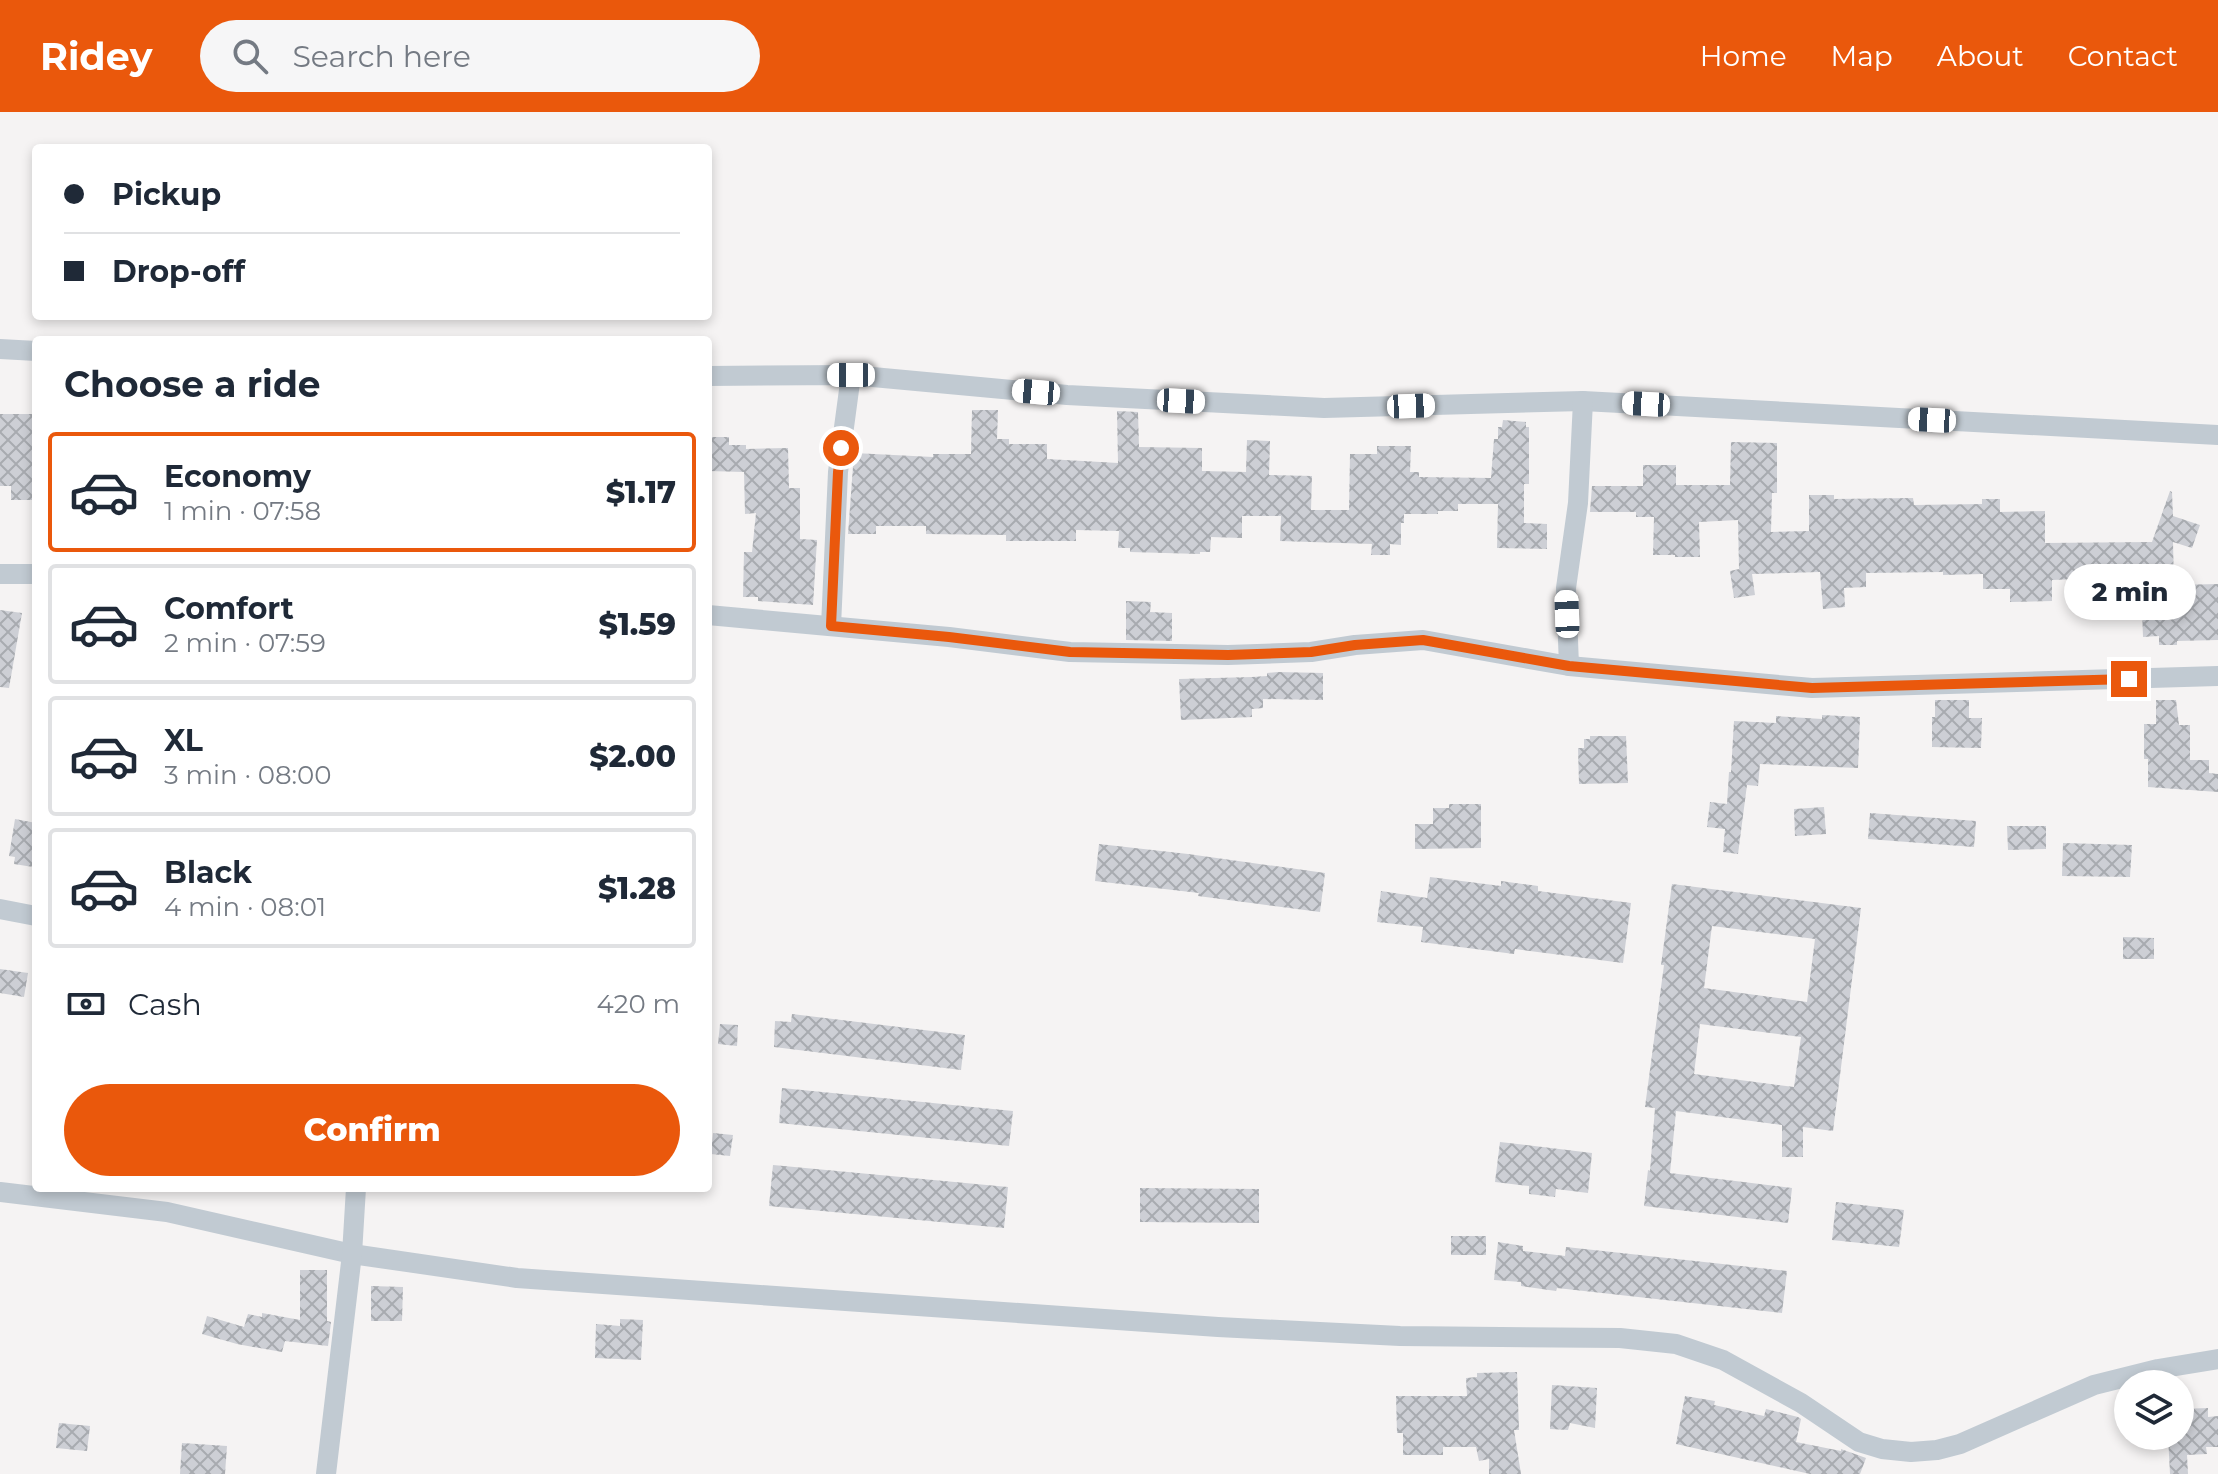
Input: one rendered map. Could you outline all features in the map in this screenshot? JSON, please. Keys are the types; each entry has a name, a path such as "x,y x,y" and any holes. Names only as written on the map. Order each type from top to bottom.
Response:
{"street":[{"path":"0,349 32,351"},
{"path":"712,376 851,375 1067,395 1324,408 1583,401 2218,435"},
{"path":"831,626 838,472 851,375"},
{"path":"1569,666 1566,588 1578,503 1583,401"},
{"path":"0,574 32,574"},
{"path":"712,615 949,637 1070,652 1228,655 1311,652 1423,640 1569,666 1812,688 2218,676"},
{"path":"0,909 32,915"},
{"path":"0,1192 167,1212 352,1254 517,1278 1187,1325 1400,1336 1620,1338 1676,1344 1723,1360 1801,1403 1859,1442 1882,1449 1911,1452 1960,1444 2094,1385 2158,1369 2218,1359"},
{"path":"326,1474 352,1254 356,1192"}],"building":[{"path":"972,410 998,410 997,439 1009,439 1009,444 1047,444 1047,459 1118,463 1117,411 1138,412 1139,447 1202,448 1202,471 1246,472 1247,440 1270,441 1269,475 1312,476 1311,510 1349,510 1350,454 1377,454 1377,446 1411,446 1410,472 1419,472 1419,477 1491,478 1498,427 1502,427 1503,420 1526,422 1526,427 1529,427 1529,484 1524,484 1524,523 1547,524 1547,549 1497,548 1498,504 1458,504 1458,511 1404,514 1401,545 1390,544 1390,555 1371,555 1372,544 1280,541 1281,516 1242,516 1242,538 1211,537 1210,552 1200,554 1130,552 1130,548 1118,548 1119,531 1076,530 1076,541 1006,541 1006,535 926,534 926,526 876,526 876,534 848,534 854,453 933,457 933,454 971,454"},
{"path":"0,414 32,414 32,500 11,500 11,486 0,486"},
{"path":"712,437 729,437 729,445 746,445 746,449 788,448 789,488 800,488 800,539 817,540 813,605 743,597 744,552 752,552 756,513 745,514 744,472 712,471"},
{"path":"1731,442 1777,443 1777,493 1772,493 1771,532 1809,531 1809,495 1834,495 1834,499 1913,498 1914,505 1982,504 1982,499 2000,499 2000,512 2045,511 2045,543 2152,542 2170,491 2173,516 2200,525 2192,548 2173,542 2174,585 2218,584 2218,640 2177,641 2177,645 2159,645 2159,636 2143,637 2141,583 2108,583 2108,578 2052,580 2052,601 2010,602 2010,589 1983,589 1983,574 1866,573 1866,587 1844,588 1845,607 1823,609 1820,572 1752,574 1755,595 1734,598 1730,571 1739,569 1738,520 1699,522 1700,557 1675,557 1653,555 1654,517 1636,517 1636,512 1590,512 1592,486 1643,486 1643,465 1676,465 1676,485 1730,485"},
{"path":"1126,601 1151,602 1150,612 1172,613 1172,641 1126,640"},
{"path":"0,610 22,613 9,688 0,687"},
{"path":"1267,673 1323,673 1323,700 1263,699 1263,708 1252,709 1252,717 1181,720 1179,679 1267,676"},
{"path":"1935,700 1969,700 1969,718 1982,718 1981,748 1932,747"},
{"path":"2156,700 2176,700 2179,725 2190,725 2190,760 2209,760 2209,773 2218,774 2218,792 2148,787 2144,724 2156,724"},
{"path":"1822,715 1860,717 1858,768 1760,764 1758,786 1747,785 1738,854 1723,852 1725,829 1707,827 1710,802 1727,804 1734,721 1776,723 1776,716 1822,719"},
{"path":"1590,736 1626,736 1628,783 1579,784 1578,748 1584,748 1584,739 1590,739"},
{"path":"1449,804 1481,804 1481,848 1415,849 1415,824 1433,824 1433,808 1449,808"},
{"path":"1824,807 1826,834 1795,836 1794,809"},
{"path":"1870,813 1976,821 1974,847 1868,839"},
{"path":"15,819 32,822 32,867 14,864 15,857 9,856"},
{"path":"2007,826 2046,826 2046,849 2008,850"},
{"path":"2063,843 2132,845 2130,877 2062,876"},
{"path":"1099,844 1325,873 1320,912 1095,881"},
{"path":"1430,877 1501,886 1501,881 1538,886 1538,891 1631,903 1623,963 1515,949 1514,954 1421,942 1423,927 1377,922 1381,891 1427,898"},
{"path":"1672,884 1861,908 1833,1131 1803,1127 1803,1157 1782,1157 1782,1125 1676,1111 1670,1173 1792,1188 1788,1223 1644,1206 1655,1108 1645,1107 1664,965 1661,965","holes":["1712,926 1815,939 1807,1002 1704,988","1700,1024 1801,1037 1794,1087 1694,1074"]},
{"path":"2123,937 2154,938 2154,959 2123,959"},
{"path":"0,969 28,973 24,997 0,993"},
{"path":"792,1014 965,1035 961,1070 774,1047 775,1021 791,1022"},
{"path":"720,1024 738,1025 737,1046 718,1044"},
{"path":"782,1088 1013,1111 1009,1146 779,1123"},
{"path":"713,1133 733,1135 730,1156 712,1154"},
{"path":"1500,1142 1592,1153 1588,1193 1556,1189 1555,1197 1529,1194 1529,1186 1495,1182"},
{"path":"773,1165 1008,1187 1004,1228 769,1206"},
{"path":"1140,1188 1259,1189 1259,1223 1140,1222"},
{"path":"1836,1202 1904,1210 1899,1247 1832,1240"},
{"path":"1451,1236 1486,1236 1486,1255 1451,1255"},
{"path":"1498,1242 1523,1246 1523,1251 1565,1256 1566,1247 1787,1271 1782,1313 1557,1288 1556,1291 1521,1286 1521,1282 1494,1280"},
{"path":"300,1270 327,1270 327,1321 331,1322 328,1346 285,1341 282,1352 202,1334 207,1316 244,1327 248,1314 262,1317 262,1313 300,1320"},
{"path":"371,1286 403,1287 402,1321 371,1321"},
{"path":"620,1319 643,1320 641,1360 595,1358 596,1324 620,1326"},
{"path":"1517,1372 1519,1430 1514,1430 1521,1474 1489,1474 1489,1459 1479,1461 1476,1447 1443,1447 1443,1455 1403,1455 1403,1433 1397,1433 1396,1396 1467,1396 1466,1378 1477,1377 1477,1373"},
{"path":"1552,1385 1597,1388 1595,1428 1570,1423 1568,1430 1550,1429"},
{"path":"1685,1396 1715,1401 1714,1405 1764,1416 1766,1409 1798,1417 1801,1419 1796,1442 1841,1449 1866,1458 1860,1474 1810,1474 1676,1444"},
{"path":"2194,1408 2208,1408 2208,1417 2218,1416 2218,1447 2206,1447 2207,1454 2187,1455 2188,1474 2170,1474 2169,1450 2194,1450"},
{"path":"59,1423 90,1426 87,1451 56,1448"},
{"path":"182,1443 227,1446 225,1474 180,1474"}],"route":[{"path":"841,448 831,626 1070,652 1228,655 1311,652 1423,640 1569,666 1812,688 2129,679"}]}
